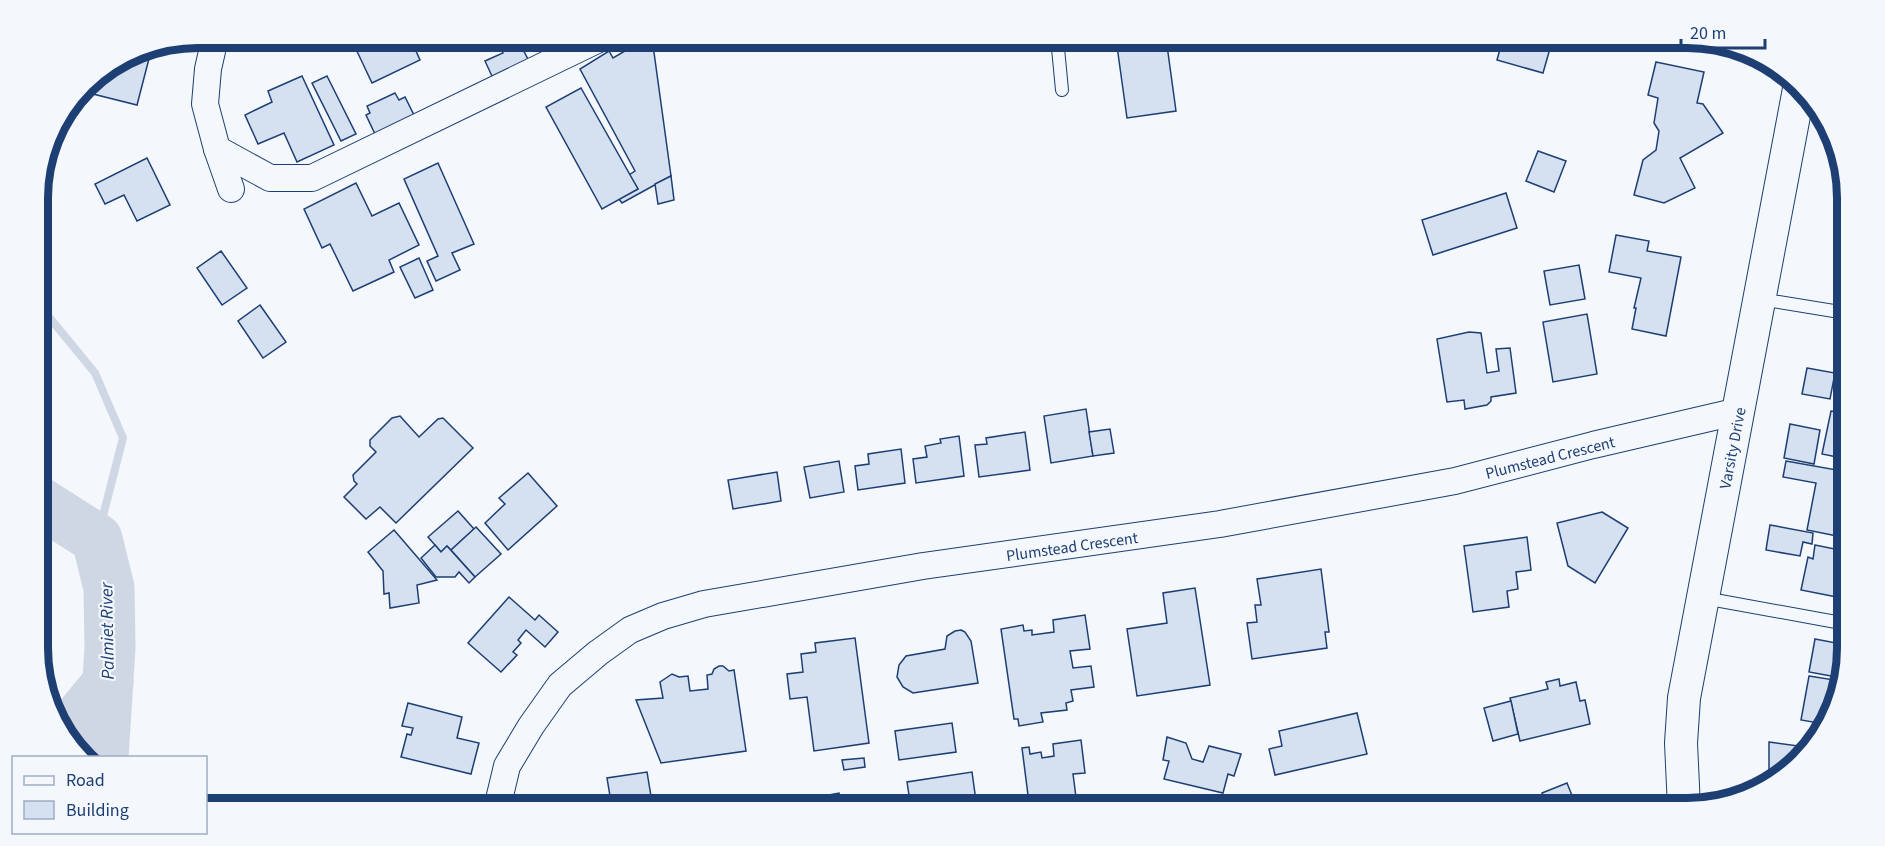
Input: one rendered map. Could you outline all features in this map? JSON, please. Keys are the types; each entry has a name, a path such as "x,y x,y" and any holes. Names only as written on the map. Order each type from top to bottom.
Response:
{"street":[{"path":"213,48 208,69 205,104 231,189"},
{"path":"217,149 270,178 312,178 580,48"},
{"name":"Varsity Drive","path":"1684,798 1681,744 1683,698 1797,97"},
{"name":"Plumstead Crescent","path":"499,798 507,766 531,726 560,685 630,630 663,616 704,604 923,566 1220,524 1455,481 1593,445 1739,411"}],"lane":[{"path":"1058,48 1062,90"},
{"path":"1760,299 1837,312"},
{"path":"1703,598 1837,622"}],"building":[{"path":"355,48 415,48 420,60 372,83"},
{"path":"500,48 522,48 533,69 497,87 485,61 503,53"},
{"path":"630,48 653,48 671,176 622,203 619,199 638,189 629,175 635,171 580,69 609,51 613,58"},
{"path":"1117,48 1167,48 1176,111 1127,118"},
{"path":"1500,48 1550,48 1543,73 1497,60"},
{"path":"150,56 137,105 91,93 115,73"},
{"path":"1656,62 1704,72 1697,103 1703,104 1723,133 1680,158 1695,188 1664,203 1634,195 1643,160 1656,150 1659,131 1654,123 1658,98 1648,95"},
{"path":"302,76 334,145 297,162 284,133 258,144 245,115 272,102 268,91"},
{"path":"327,76 356,134 341,141 312,83"},
{"path":"581,88 638,189 602,209 546,107"},
{"path":"395,93 399,100 405,97 414,115 375,134 366,115 370,113 367,106"},
{"path":"1538,151 1566,161 1554,192 1526,181"},
{"path":"147,158 170,205 137,221 124,195 105,204 95,184"},
{"path":"438,163 474,244 452,253 460,270 436,281 427,261 438,256 404,179"},
{"path":"671,176 674,200 658,204 655,184"},
{"path":"356,183 372,216 399,203 419,245 389,260 394,272 353,291 330,244 322,248 304,209"},
{"path":"1506,193 1517,228 1433,255 1422,220"},
{"path":"1616,235 1649,241 1647,251 1681,257 1666,336 1632,329 1641,278 1609,272"},
{"path":"221,251 247,288 222,305 197,268"},
{"path":"419,258 433,290 415,298 400,267"},
{"path":"1579,265 1585,299 1550,305 1544,271"},
{"path":"260,305 286,342 263,358 238,321"},
{"path":"1587,314 1597,374 1553,382 1543,322"},
{"path":"1469,332 1481,333 1487,373 1499,371 1496,349 1510,348 1516,393 1491,397 1487,405 1465,409 1464,400 1447,402 1437,339"},
{"path":"1807,368 1835,373 1830,399 1802,394"},
{"path":"1086,409 1093,456 1051,463 1044,416"},
{"path":"1831,411 1837,412 1837,457 1822,454"},
{"path":"400,416 419,437 438,419 443,418 473,448 396,523 380,507 366,519 344,497 357,484 353,475 376,452 370,446 370,440 392,418"},
{"path":"1790,424 1820,430 1814,464 1784,458"},
{"path":"1110,429 1114,453 1093,456 1089,432"},
{"path":"1025,432 1030,470 979,477 975,445 987,444 986,438"},
{"path":"959,436 964,476 916,483 913,459 927,457 925,446 941,443 940,439"},
{"path":"901,449 905,483 858,490 855,466 869,464 868,454"},
{"path":"839,461 844,492 810,498 804,467"},
{"path":"1786,461 1837,470 1834,483 1837,484 1837,536 1807,530 1816,483 1783,477"},
{"path":"777,472 781,501 733,509 728,480"},
{"path":"528,473 557,506 508,550 485,523 505,504 499,498"},
{"path":"458,511 474,529 451,550 447,546 441,552 428,537"},
{"path":"1602,512 1628,528 1595,583 1568,566 1557,523"},
{"path":"1770,525 1813,533 1812,544 1803,542 1800,556 1766,550"},
{"path":"476,527 501,554 475,577 451,550"},
{"path":"394,530 437,580 417,585 419,603 390,608 389,593 384,594 383,571 368,552"},
{"path":"1527,537 1531,570 1516,572 1518,589 1507,591 1509,607 1473,612 1464,546"},
{"path":"435,545 441,552 447,546 475,577 469,583 459,572 455,577 436,577 421,558"},
{"path":"1815,545 1837,549 1837,597 1801,590 1808,557 1813,559"},
{"path":"1321,569 1329,632 1325,632 1327,648 1252,659 1247,623 1257,622 1255,605 1261,605 1257,579"},
{"path":"1195,588 1210,685 1137,696 1127,629 1167,623 1163,593"},
{"path":"509,597 535,620 539,615 558,632 545,647 526,630 518,640 521,643 513,652 517,655 501,672 468,643"},
{"path":"1085,615 1090,649 1070,651 1073,668 1091,666 1094,687 1071,690 1073,701 1066,703 1067,710 1041,713 1043,722 1019,726 1018,719 1014,719 1001,629 1023,625 1024,631 1032,630 1032,635 1054,632 1053,620"},
{"path":"961,630 971,641 978,683 913,693 903,687 897,677 899,665 906,656 945,649 947,636"},
{"path":"855,638 869,743 814,751 807,697 790,699 787,674 803,672 801,654 816,652 815,643"},
{"path":"1815,639 1837,643 1834,677 1809,672"},
{"path":"719,666 729,671 734,670 746,751 661,763 636,700 663,698 660,682 672,674 679,677 688,676 690,691 708,689 707,675 712,674"},
{"path":"1809,676 1833,680 1826,705 1817,723 1801,720"},
{"path":"1559,679 1560,686 1576,682 1580,701 1585,700 1590,724 1520,741 1510,698 1548,689 1546,682"},
{"path":"1511,701 1518,734 1493,741 1484,708"},
{"path":"408,703 462,717 457,738 479,743 471,774 401,757 407,734 411,735 413,728 402,726"},
{"path":"1357,713 1367,754 1275,775 1269,749 1282,746 1279,731"},
{"path":"952,723 956,752 899,760 895,731"},
{"path":"1167,737 1186,743 1192,759 1203,762 1209,746 1241,754 1234,776 1228,774 1223,793 1164,779 1169,761 1163,760"},
{"path":"1081,740 1085,773 1073,774 1076,797 1028,798 1022,748 1029,747 1030,754 1041,752 1042,758 1054,756 1053,744"},
{"path":"1769,742 1801,746 1786,761 1769,774"},
{"path":"864,758 865,767 844,770 842,760"},
{"path":"647,772 651,798 610,798 607,778"},
{"path":"972,772 976,798 909,798 907,782"},
{"path":"1567,783 1573,798 1544,798 1542,793"},
{"path":"839,793 840,798 812,798"},
{"path":"392,797 439,797 439,798"}],"waterway":[{"path":"48,316 95,373 123,438 97,539"},
{"name":"Palmiet River","path":"48,508 97,539 109,588 110,647 103,756"},
{"path":"70,727 108,683"}]}
